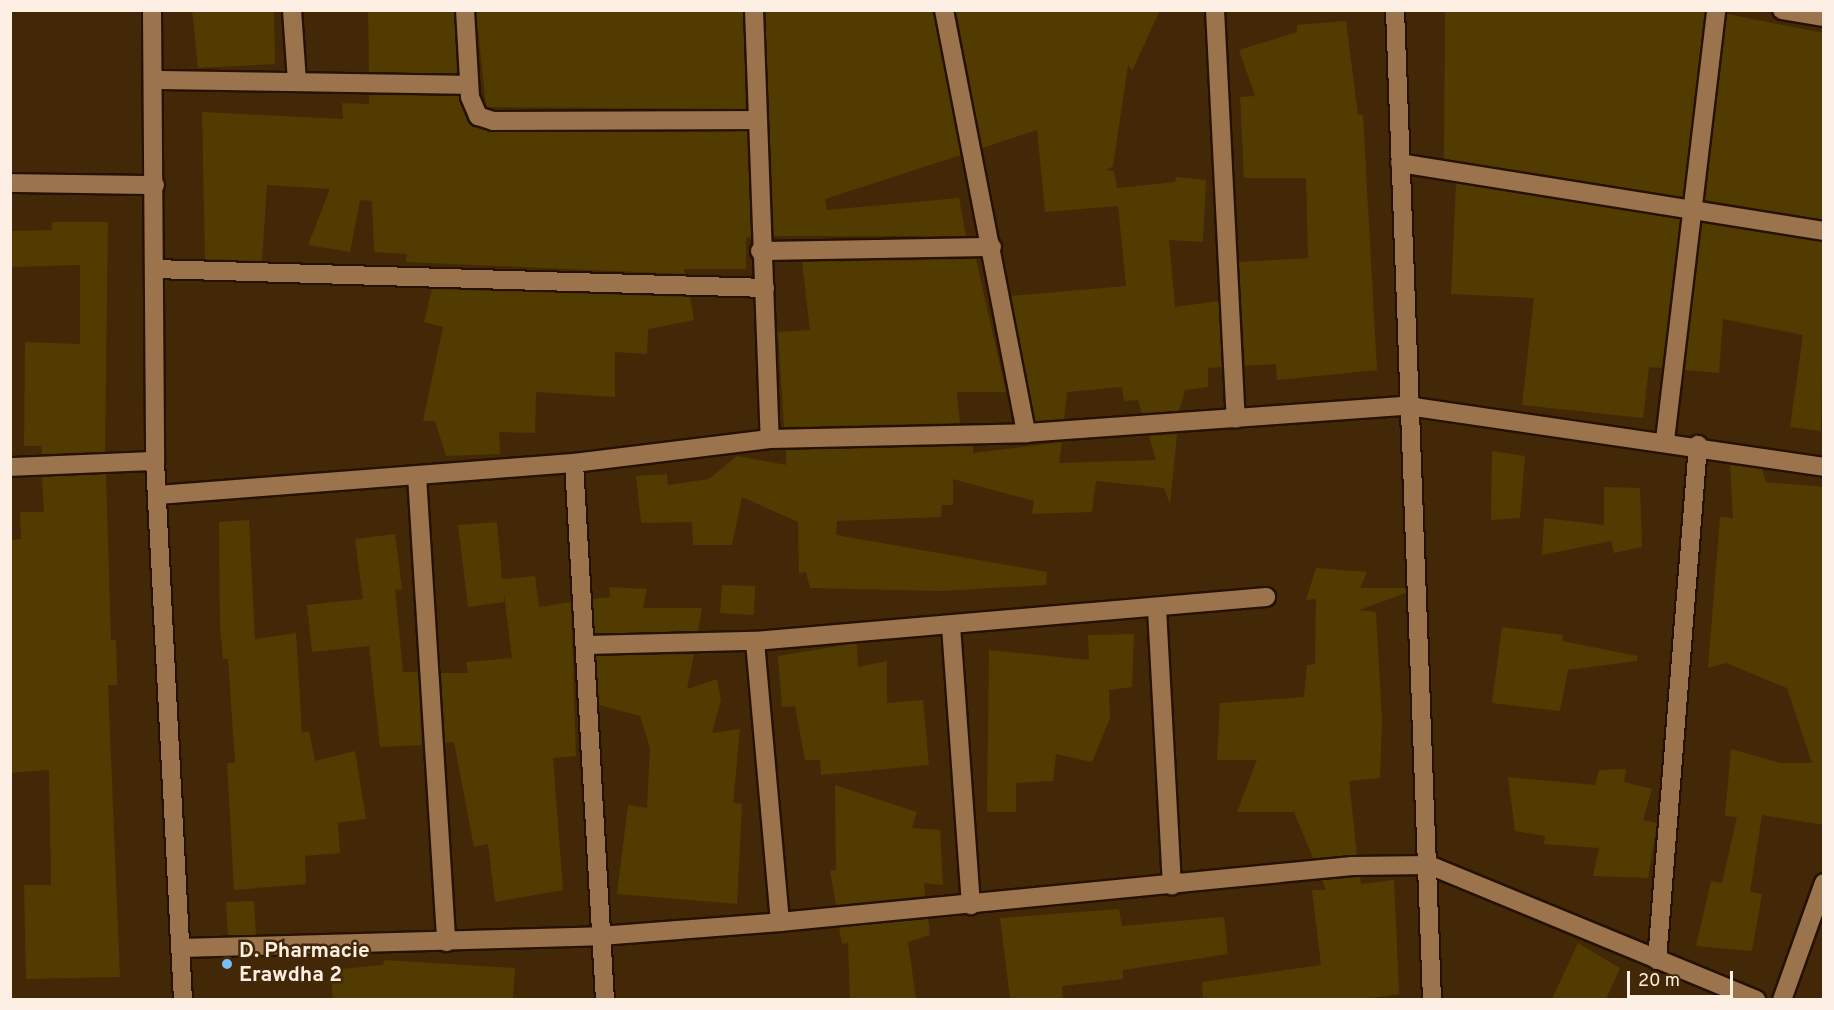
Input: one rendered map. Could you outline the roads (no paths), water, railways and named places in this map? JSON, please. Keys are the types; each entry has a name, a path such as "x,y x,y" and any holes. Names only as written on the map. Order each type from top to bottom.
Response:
{"street":[{"path":"152,10 155,185 155,461 183,999"},
{"path":"292,10 297,81"},
{"path":"465,10 468,85 478,116 493,121 757,120"},
{"path":"753,10 760,251 765,288 770,439"},
{"path":"944,10 992,247 1026,433"},
{"path":"1215,10 1236,418"},
{"path":"1395,10 1407,406 1429,865 1432,999"},
{"path":"1665,441 1716,10"},
{"path":"1782,10 1824,17"},
{"path":"154,80 468,85"},
{"path":"1400,163 1824,231"},
{"path":"10,183 155,185"},
{"path":"760,251 992,247"},
{"path":"155,269 765,288"},
{"path":"157,495 574,463 770,439 1026,433 1407,406 1698,445 1824,467"},
{"path":"1657,960 1698,445"},
{"path":"10,467 155,461"},
{"path":"574,463 605,999"},
{"path":"417,476 446,942"},
{"path":"585,645 755,641 1157,609 1266,597"},
{"path":"1157,609 1172,886"},
{"path":"951,626 970,905"},
{"path":"755,641 780,922"},
{"path":"182,948 600,936 970,905 1352,866 1429,865 1756,999"},
{"path":"1782,999 1824,883"}],"place":[{"name":"D. Pharmacie Erawdha 2","path":"227,964"}]}
